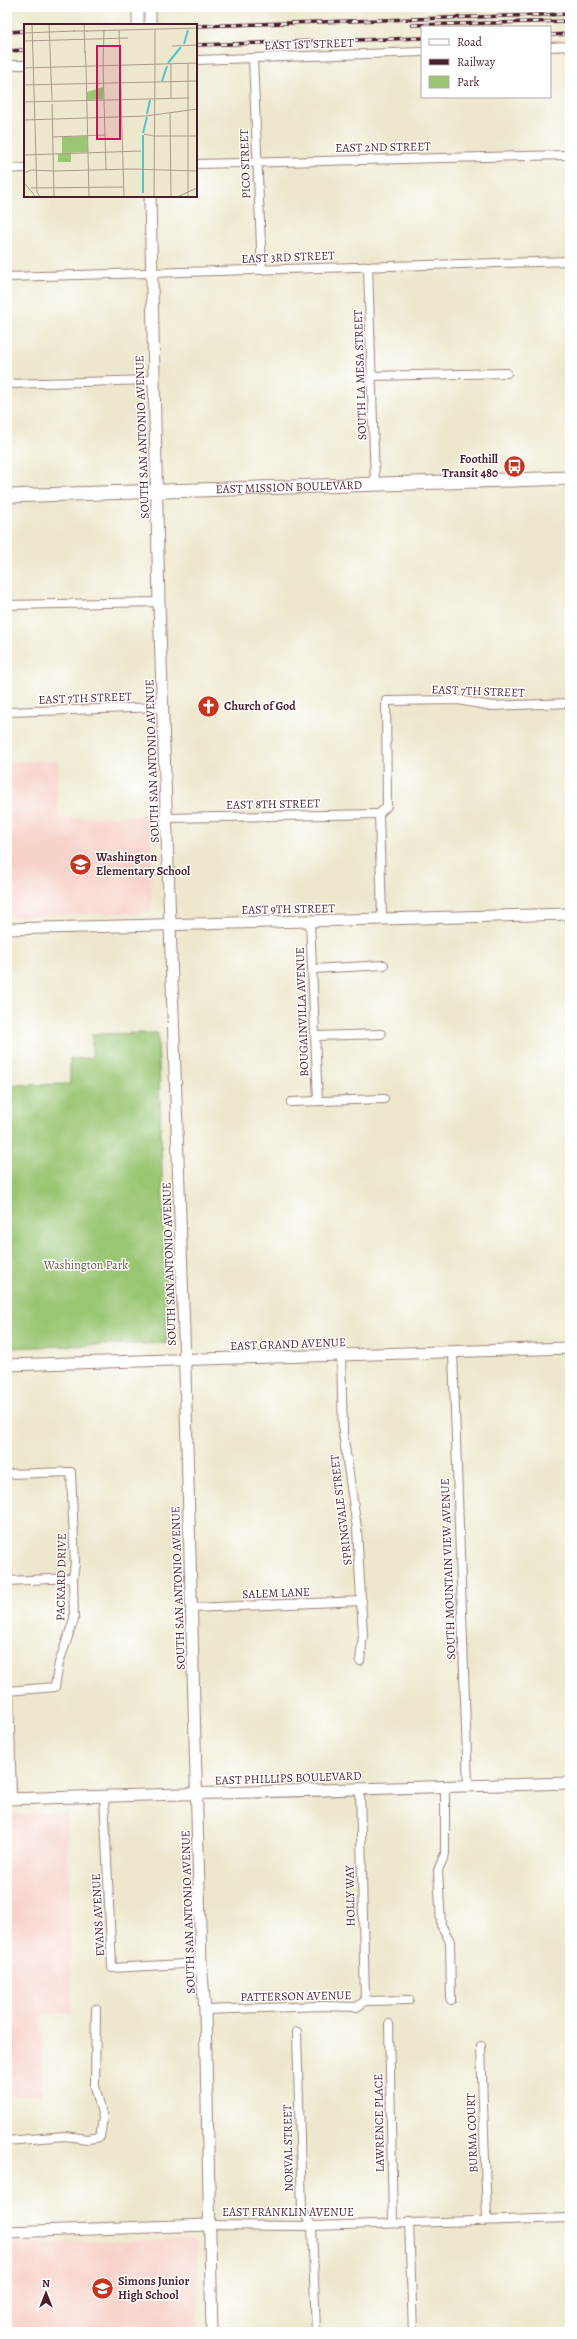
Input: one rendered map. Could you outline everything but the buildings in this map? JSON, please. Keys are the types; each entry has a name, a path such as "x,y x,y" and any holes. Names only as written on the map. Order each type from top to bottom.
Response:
{"main road":[{"name":"EAST MISSION BOULEVARD","path":"7,496 157,490 570,478"}],"street":[{"path":"138,24 138,11 140,7"},
{"path":"147,7 150,11 150,24"},
{"path":"551,47 568,47"},
{"name":"EAST 1ST STREET","path":"197,60 421,52"},
{"name":"PICO STREET","path":"253,58 262,270"},
{"path":"7,65 24,65"},
{"name":"EAST 2ND STREET","path":"197,164 257,161 570,155"},
{"path":"7,169 24,168"},
{"name":"SOUTH SAN ANTONIO AVENUE","path":"150,197 153,380 157,490 158,602 171,924 185,1360 191,1608 198,1794 201,1963 205,2010 208,2225 212,2332"},
{"name":"EAST 3RD STREET","path":"7,277 570,261"},
{"name":"SOUTH LA MESA STREET","path":"368,266 375,484"},
{"path":"371,376 507,373"},
{"path":"7,384 153,380"},
{"path":"7,605 158,602"},
{"name":"EAST 7TH STREET","path":"379,814 387,806 386,701 458,700 491,706 570,703"},
{"name":"EAST 7TH STREET","path":"7,712 163,707"},
{"path":"379,814 382,918"},
{"name":"EAST 8TH STREET","path":"167,818 379,814"},
{"name":"EAST 9TH STREET","path":"7,929 570,914"},
{"name":"BOUGAINVILLA AVENUE","path":"310,922 318,1101"},
{"path":"313,969 384,965"},
{"path":"316,1036 381,1034"},
{"path":"291,1102 384,1099"},
{"name":"EAST GRAND AVENUE","path":"7,1365 570,1348"},
{"name":"SOUTH MOUNTAIN VIEW AVENUE","path":"452,1352 468,1786"},
{"name":"SPRINGVALE STREET","path":"341,1356 343,1433 357,1528 362,1601 363,1646 360,1661"},
{"name":"PACKARD DRIVE","path":"7,1474 71,1472 76,1563 73,1578 74,1619 59,1663 55,1687 8,1691 10,1799"},
{"path":"7,1581 73,1578"},
{"name":"SALEM LANE","path":"191,1608 362,1601"},
{"name":"EAST PHILLIPS BOULEVARD","path":"10,1799 570,1783"},
{"path":"445,1787 445,1854 438,1870 441,1925 450,1941 451,2000"},
{"name":"HOLLY WAY","path":"360,1790 365,2001"},
{"name":"EVANS AVENUE","path":"104,1796 112,1968 201,1963"},
{"name":"PATTERSON AVENUE","path":"205,2010 323,2006 357,2008 365,2001 409,2000"},
{"path":"7,2141 65,2136 88,2139 100,2137 103,2118 96,2086 96,2009"},
{"name":"LAWRENCE PLACE","path":"389,2024 393,2223"},
{"name":"NORVAL STREET","path":"298,2032 302,2210 312,2226 316,2332"},
{"name":"BURMA COURT","path":"481,2046 487,2219"},
{"name":"EAST FRANKLIN AVENUE","path":"7,2232 208,2225 312,2226 487,2219 570,2218"},
{"path":"409,2222 413,2332"}],"shaded area":[{"name":"Washington Elementary School","path":"58,760 58,818 151,815 152,912 7,917 7,762"},
{"path":"67,1813 72,2013 42,2014 42,2095 7,2096 7,1814"},
{"name":"Simons Junior High School","path":"193,2239 196,2244 199,2332 7,2332 7,2243"}],"green space":[{"name":"Washington Park","path":"158,1033 167,1343 7,1348 7,1088 15,1085 70,1084 70,1059 92,1058 92,1034"}],"railway":[{"path":"197,26 570,14"},
{"path":"412,25 570,21"},
{"path":"7,32 24,31"},
{"path":"551,35 570,34"},
{"path":"197,45 421,38"},
{"path":"7,51 24,50"}],"place":[{"name":"Foothill Transit 480","path":"514,466"},
{"name":"Church of God","path":"209,706"},
{"name":"Washington Elementary School","path":"80,864"},
{"name":"Simons Junior High School","path":"102,2288"}]}
